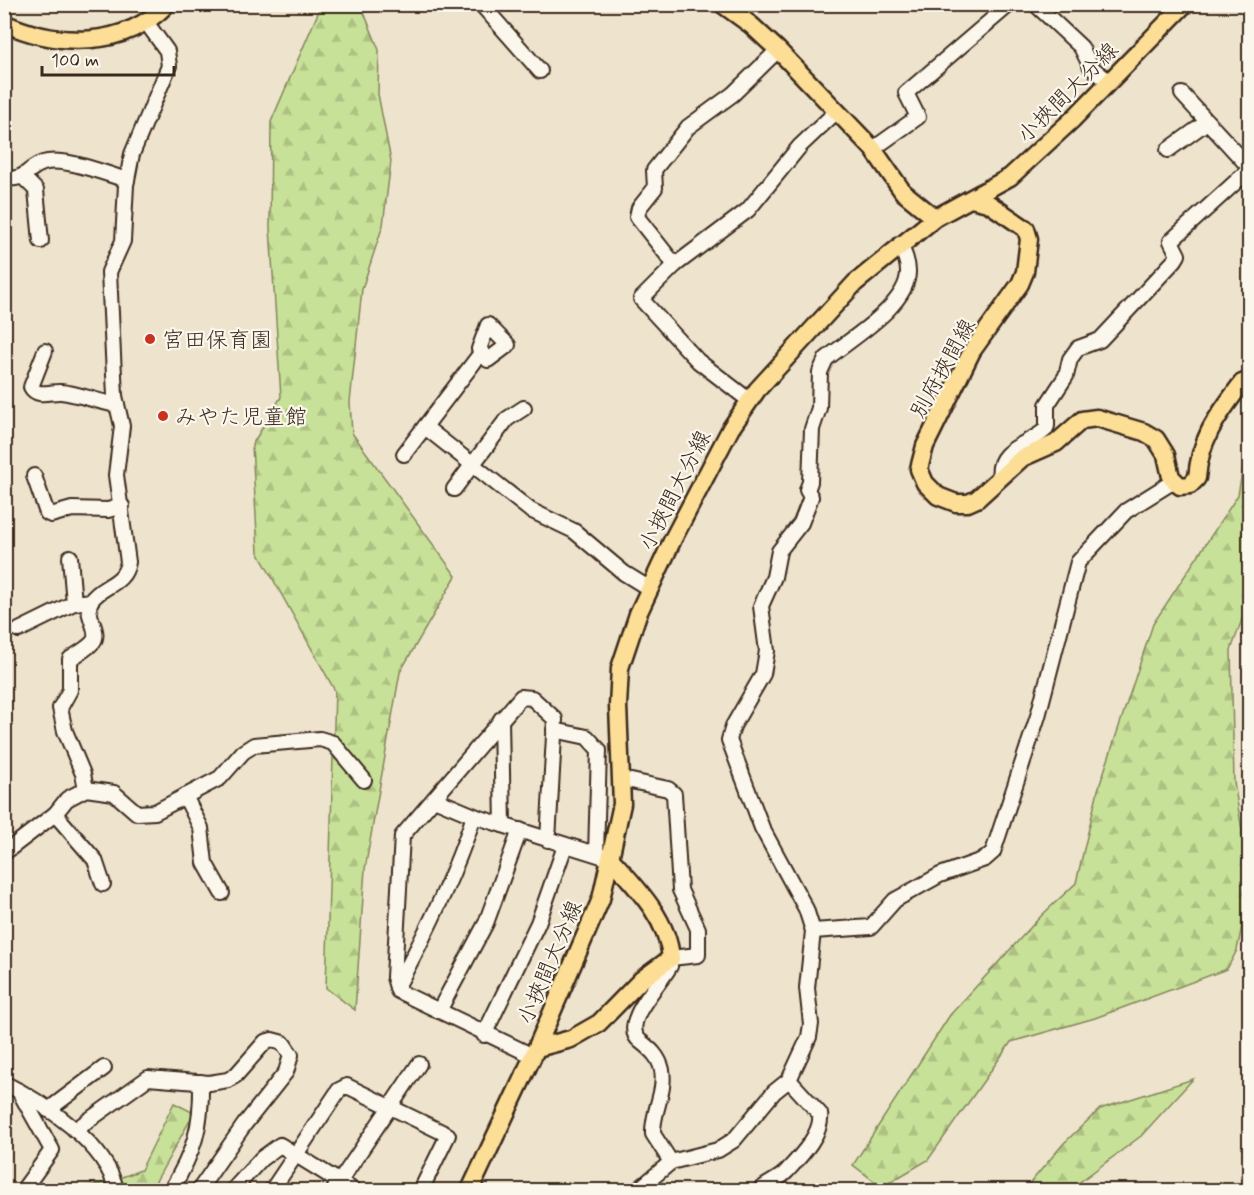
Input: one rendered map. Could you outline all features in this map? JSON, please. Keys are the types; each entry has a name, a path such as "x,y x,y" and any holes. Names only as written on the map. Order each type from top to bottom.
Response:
{"main road":[{"path":"722,4 751,25 778,50 873,149 899,188 936,218 971,199"},
{"name":"小挾間大分線","path":"971,199 1010,177 1109,82 1185,4"},
{"path":"4,23 43,37 75,41 114,35 146,22 163,7"},
{"name":"別府挾間線","path":"971,199 988,203 1026,230 1029,239 1025,272 1020,284 969,357 929,436 919,468 922,479 933,492 956,503 975,500 1022,458 1056,443 1078,422 1096,418 1144,432 1156,439 1166,455 1174,481"},
{"name":"小挾間大分線","path":"470,1191 535,1052 601,899 603,856 622,804 618,706 620,668 631,633 650,589 701,483 750,401 855,283 900,244 936,218"},
{"path":"1174,481 1185,486 1194,483 1197,478 1199,453 1203,442 1235,392 1242,383 1250,380"},
{"path":"603,856 660,922 669,942 669,960"},
{"name":"小挾間大分線","path":"535,1052 570,1039 599,1023 641,980 669,960"}],"street":[{"path":"481,4 540,71"},
{"path":"873,149 918,117 906,93 1010,4"},
{"path":"1035,4 1081,47 1091,67 1109,82"},
{"path":"19,630 74,603 91,601 120,581 127,573 128,562 122,506 116,475 122,426 117,405 110,272 124,237 127,180 132,154 170,63 168,51 146,22"},
{"path":"675,264 636,217 639,208 655,188 654,170 671,144 688,127 734,94 778,50"},
{"path":"1000,478 1002,460 1012,449 1038,436 1047,426 1047,405 1066,376 1070,359 1078,348 1100,340 1175,260 1178,255 1171,241 1250,169 1182,94"},
{"path":"750,401 698,361 641,298 675,264 748,210 800,146 837,111"},
{"path":"1168,150 1207,122"},
{"path":"4,178 22,177 47,162 79,166 127,180"},
{"path":"22,177 36,190 41,241"},
{"path":"638,1191 671,1162 707,1154 734,1140 774,1092 789,1080 809,1037 811,1024 807,988 813,931 806,909 762,828 729,740 733,726 763,674 767,651 761,606 774,577 779,551 801,522 811,497 807,490 810,482 812,429 819,408 820,372 826,359 895,303 905,288 908,265 900,244"},
{"path":"45,351 31,387 33,391 37,393 61,392 117,405"},
{"path":"404,454 481,353"},
{"path":"454,489 507,419 524,408"},
{"path":"425,427 540,517 574,531 624,573 650,589"},
{"path":"34,476 47,513 51,515 72,509 108,510 122,506"},
{"path":"813,931 871,927 895,900 940,875 985,859 993,852 1038,716 1078,562 1126,511 1174,481"},
{"path":"70,557 74,603"},
{"path":"86,789 83,774 64,731 60,708 70,690 70,659 93,642 95,636 88,609 91,601"},
{"path":"535,1052 484,1035 398,991 394,977 402,836 521,697 532,698 555,719 548,840"},
{"path":"501,719 503,825"},
{"path":"434,799 474,816 603,856 599,750 587,736 554,730"},
{"path":"4,853 55,814 67,799 86,789 114,793 122,797 137,813 155,812 220,778 243,752 254,745 320,740 333,743 364,780"},
{"path":"622,779 644,782 674,794 680,890 698,929 698,955 669,960 670,966 636,1015 632,1027 634,1036 657,1056 662,1069 660,1106 653,1134 671,1162"},
{"path":"185,796 201,828 205,863 222,893"},
{"path":"55,814 95,860 103,884"},
{"path":"396,987 428,930 463,850 474,816"},
{"path":"440,1011 486,922 520,830"},
{"path":"484,1035 538,923 565,846"},
{"path":"75,1130 148,1078 214,1083 232,1077 265,1042 278,1041 290,1050 290,1061 286,1072 244,1125 199,1191"},
{"path":"337,1186 419,1064"},
{"path":"48,1110 104,1068"},
{"path":"760,1191 788,1171 811,1141 821,1121 820,1113 789,1080"},
{"path":"171,1191 197,1138 201,1118 201,1082"},
{"path":"4,1083 75,1130 104,1162 116,1191"},
{"path":"272,1191 339,1090 347,1086 448,1135 421,1191"},
{"path":"19,1091 52,1150 23,1191"},
{"path":"233,1191 276,1147 280,1146 297,1154 337,1186 353,1191"}],"green space":[{"path":"320,5 361,5 379,50 378,94 391,161 383,225 362,289 350,402 352,433 456,576 400,672 365,869 355,1010 326,988 335,691 258,552 252,445 281,397 270,228 271,122"},
{"path":"1249,434 1249,600 1231,650 1234,782 1250,888 1237,950 1227,969 1095,1018 1011,1042 928,1160 882,1187 853,1165 950,1015 1042,915 1076,883 1098,790 1153,624 1238,495"},
{"path":"1193,1079 1141,1136 1069,1190 1024,1190 1064,1143 1100,1109"},
{"path":"174,1103 194,1113 151,1190 36,1190 45,1184 84,1187 115,1180 141,1170"}],"place":[{"name":"宮田保育園","path":"150,339"},
{"name":"みやた児童館","path":"163,416"}]}
